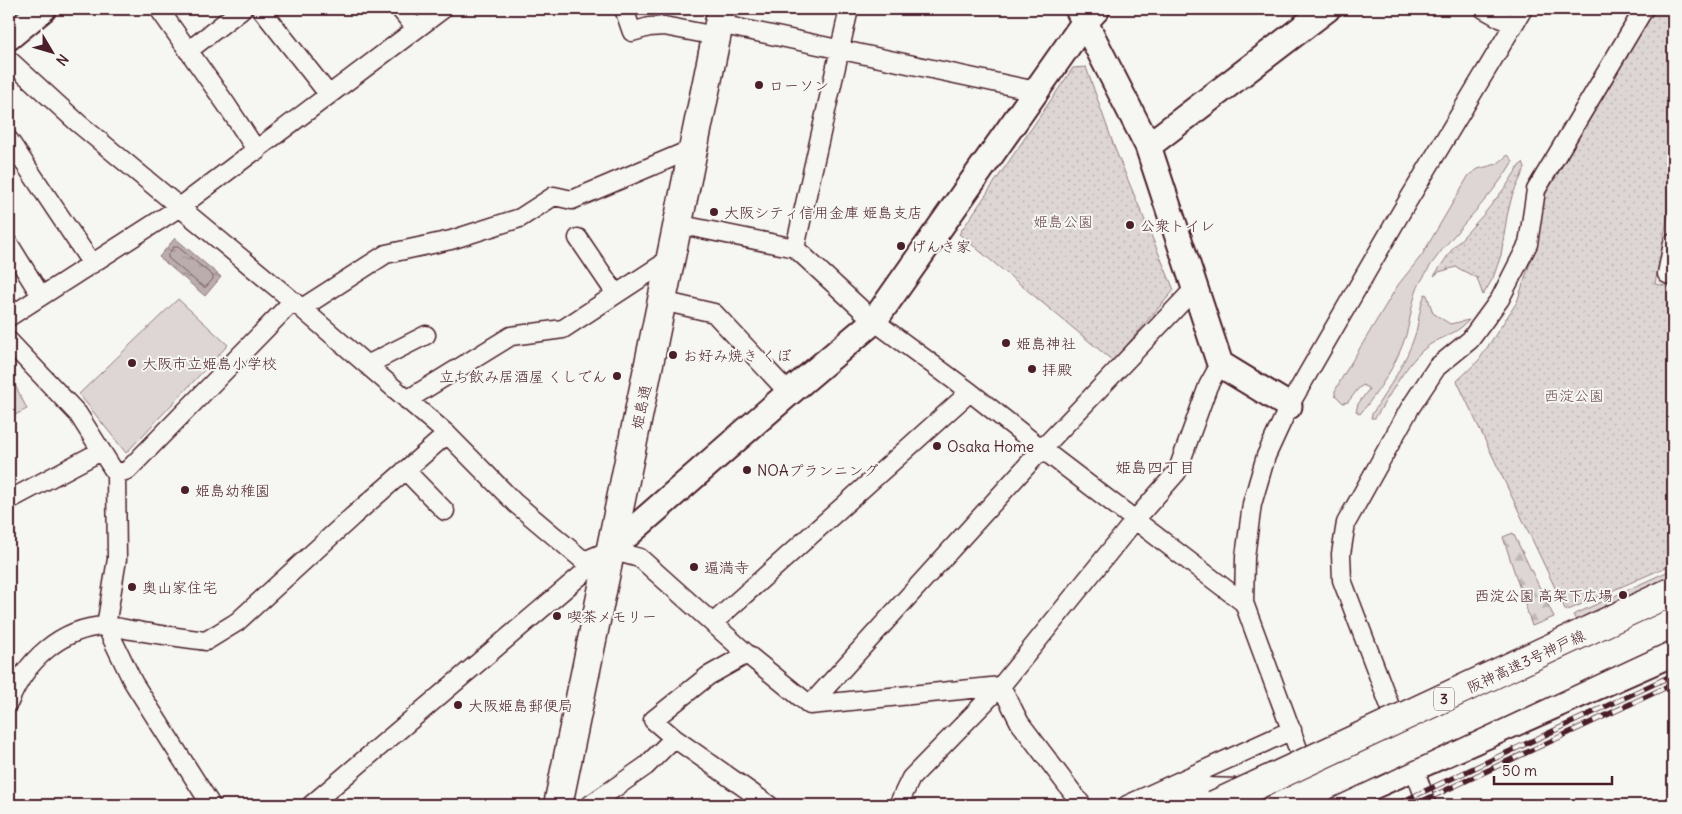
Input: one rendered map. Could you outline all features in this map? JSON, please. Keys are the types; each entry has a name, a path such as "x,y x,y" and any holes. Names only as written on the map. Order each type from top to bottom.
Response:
{"main road":[{"name":"姫島通","path":"558,805 719,23"},
{"name":"阪神高速3号神戸線","path":"1214,805 1673,591"},
{"name":"阪神高速3号神戸線","path":"1283,805 1673,623"},
{"path":"1160,804 1207,792 1264,794 1306,805"}],"street":[{"path":"9,36 43,9"},
{"path":"159,9 256,151"},
{"path":"188,51 242,9"},
{"path":"261,9 329,96"},
{"path":"400,9 416,29"},
{"path":"9,317 180,208 443,9"},
{"path":"624,9 632,32 649,27 719,23 1036,91"},
{"path":"795,248 848,9"},
{"path":"1148,146 1327,9"},
{"path":"1484,9 1514,25"},
{"path":"1523,9 1400,214 1289,406 1266,456 1252,504 1245,557 1244,603 1292,730 1327,805 1673,653"},
{"path":"1427,805 1409,770 1385,695 1342,580 1341,554 1346,523 1410,408 1437,367 1470,340 1500,299 1528,244 1536,190 1644,9"},
{"path":"1086,13 1148,146 1220,364 1289,406"},
{"path":"311,805 610,550 874,321 1036,91 1086,13"},
{"path":"9,60 78,123 298,305 447,434 515,503 584,562 610,550 640,558 747,654 810,706 1001,686"},
{"path":"9,140 15,162 92,264"},
{"path":"116,474 128,470 298,305 386,254 451,240 520,218 554,196 572,200 692,149"},
{"path":"677,224 795,248 874,321 970,392 1244,603"},
{"path":"578,238 616,294"},
{"path":"1673,243 1667,274 1673,276"},
{"path":"10,247 41,296"},
{"path":"407,400 511,336 563,329 670,259"},
{"path":"810,706 1042,449 1196,287"},
{"path":"662,301 714,313 789,393"},
{"path":"367,365 426,335"},
{"path":"9,341 78,414 116,474 117,559 106,626 133,682 211,805"},
{"path":"898,805 911,778 1001,686 1135,520 1177,472 1208,386 1220,364"},
{"path":"713,623 970,392"},
{"path":"9,702 29,666 50,645 79,630 106,626 206,641 237,622 447,434"},
{"path":"9,500 101,451"},
{"path":"406,470 446,511"},
{"path":"747,654 708,676 653,720 674,738 769,805"},
{"path":"1001,686 1020,723 1082,805"},
{"path":"1126,805 1292,730"},
{"path":"590,805 646,766 674,738"}],"green space":[{"name":"西淀公園","path":"1655,9 1673,9 1673,188 1655,284 1673,287 1673,564 1566,611 1457,381 1479,360 1517,302 1534,251 1546,193"},
{"name":"姫島公園","path":"1086,67 1115,149 1174,290 1113,361 959,234 1073,68"},
{"path":"1508,155 1513,161 1503,177 1442,249 1421,281 1398,356 1381,387 1360,414 1356,411 1358,404 1369,389 1363,385 1348,402 1343,403 1335,395 1335,391 1343,376 1398,285 1422,255 1469,175 1478,169 1497,164"},
{"path":"1523,163 1525,168 1512,196 1507,216 1501,255 1493,278 1483,295 1477,278 1456,267 1439,272 1434,276 1453,248 1484,214"},
{"path":"1425,294 1433,313 1450,324 1469,320 1452,334 1428,346 1416,357 1403,373 1375,418 1371,418 1408,354 1416,332"},
{"path":"178,299 228,345 126,453 79,394"},
{"path":"9,373 27,409 9,418"},
{"path":"1513,533 1554,617 1532,626 1503,537"},
{"name":"西淀公園 高架下広場","path":"1673,569 1673,575 1576,620 1573,615"}],"water":[{"path":"175,238 221,277 205,296 159,257"}],"railway":[{"path":"1395,805 1673,675"},
{"path":"1414,805 1673,684"}],"place":[{"name":"ローソン","path":"759,85"},
{"name":"大阪シティ信用金庫 姫島支店","path":"714,212"},
{"name":"公衆トイレ","path":"1130,225"},
{"name":"げんき家","path":"901,246"},
{"name":"姫島神社","path":"1006,343"},
{"name":"お好み焼き くぼ","path":"673,355"},
{"name":"大阪市立姫島小学校","path":"132,363"},
{"name":"拝殿","path":"1032,369"},
{"name":"立ち飲み居酒屋 くしでん","path":"617,376"},
{"name":"Osaka Home","path":"937,446"},
{"name":"NOAプランニング","path":"747,470"},
{"name":"姫島幼稚園","path":"185,490"},
{"name":"遍満寺","path":"694,567"},
{"name":"奥山家住宅","path":"132,587"},
{"name":"西淀公園 高架下広場","path":"1623,595"},
{"name":"喫茶メモリー","path":"557,616"},
{"name":"大阪姫島郵便局","path":"458,705"}],"district":[{"name":"姫島四丁目","path":"1155,467"}]}
